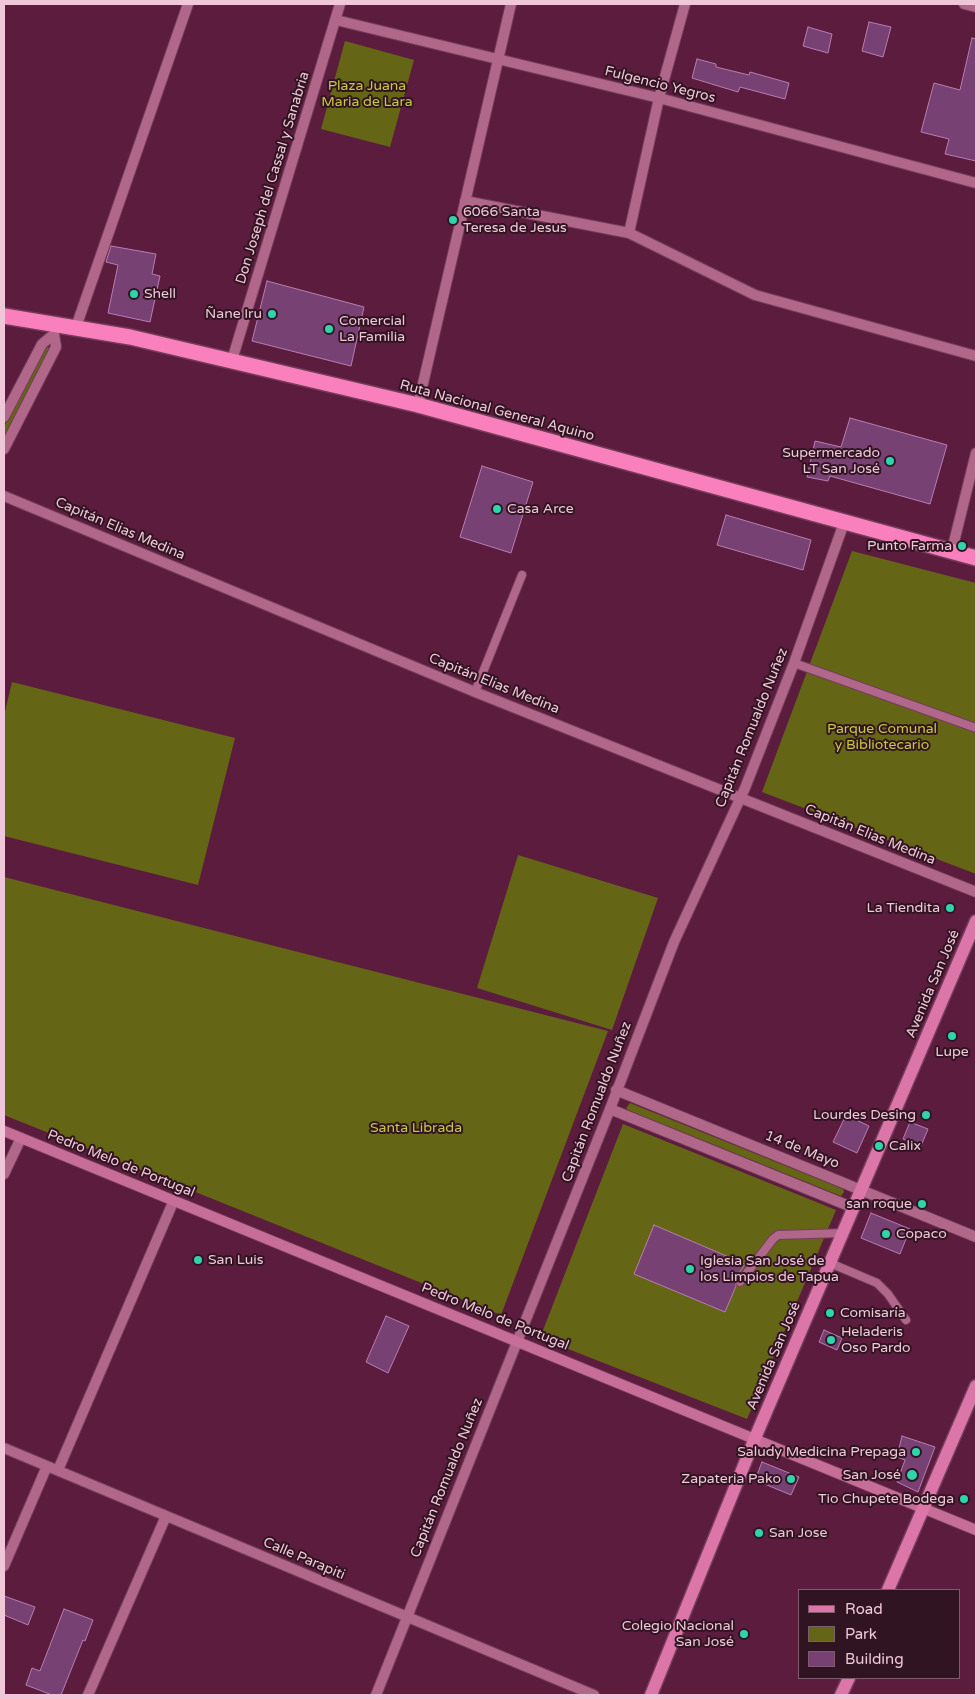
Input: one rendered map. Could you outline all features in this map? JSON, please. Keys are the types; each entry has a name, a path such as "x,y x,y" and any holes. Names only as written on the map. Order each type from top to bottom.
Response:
{"highway":[{"name":"Ruta Nacional General Aquino","path":"4,316 56,329 76,327 232,360 418,405 643,468 845,520 976,558"}],"main road":[{"name":"Avenida San José","path":"651,1695 755,1438 976,921"},
{"path":"888,1589 976,1386"},
{"path":"841,1695 849,1679"}],"street":[{"path":"76,327 188,4"},
{"name":"Don Joseph del Cassal y Sanabria","path":"232,360 340,4"},
{"path":"418,405 511,4"},
{"path":"629,233 659,98 685,4"},
{"path":"964,4 976,7"},
{"name":"Fulgencio Yegros","path":"336,20 659,98 976,183"},
{"path":"465,201 629,233 755,295 976,356"},
{"path":"4,417 42,344 56,329"},
{"path":"4,449 56,347 56,329"},
{"path":"952,550 976,454"},
{"name":"Capitán Elias Medina","path":"4,496 475,692 976,892"},
{"name":"Capitán Romualdo Nuñez","path":"376,1695 610,1109 674,942 741,799 794,663 845,520"},
{"name":"14 de Mayo","path":"616,1090 976,1237"},
{"path":"610,1109 854,1208"},
{"name":"Pedro Melo de Portugal","path":"4,1130 976,1530"},
{"path":"4,1174 21,1138"},
{"path":"58,1470 174,1200"},
{"name":"Calle Parapiti","path":"4,1448 594,1695"},
{"path":"4,1566 47,1466"},
{"path":"88,1695 166,1516"}],"lane":[{"path":"475,692 522,575"},
{"path":"794,663 976,728"},
{"path":"740,1282 778,1235 843,1233"},
{"path":"830,1263 877,1284 888,1294 906,1320"}],"green space":[{"name":"Plaza Juana Maria de Lara","path":"345,41 414,60 390,147 321,129"},
{"path":"45,346 50,348 4,440 4,427"},
{"name":"Parque Comunal y Bibliotecario","path":"852,551 976,583 976,874 762,792"},
{"path":"12,682 235,738 198,885 4,836 4,716"},
{"path":"518,855 658,898 612,1030 477,988"},
{"name":"Santa Librada","path":"4,877 608,1031 501,1315 4,1115"},
{"path":"630,1103 843,1189 844,1192 841,1196 628,1110 626,1108"},
{"path":"623,1124 836,1210 747,1419 540,1338"}],"building":[{"path":"869,22 891,27 883,57 862,51"},
{"path":"808,27 832,34 828,53 803,46"},
{"path":"972,38 976,39 976,161 945,154 949,139 921,132 934,83 960,90"},
{"path":"697,59 716,64 716,67 749,75 750,72 789,83 785,99 740,87 738,92 692,78"},
{"name":"Shell","path":"111,246 156,254 152,274 160,276 150,322 108,313 118,265 106,262"},
{"path":"267,281 364,307 351,366 252,341"},
{"name":"Supermercado LT San José","path":"850,418 947,445 930,504 830,476 828,481 807,477 815,441 841,447"},
{"name":"Casa Arce","path":"482,466 533,482 511,553 460,537"},
{"path":"726,515 811,540 803,570 717,545"},
{"path":"846,1115 869,1126 857,1153 833,1142"},
{"path":"910,1122 928,1129 921,1146 903,1139"},
{"name":"Copaco","path":"871,1213 910,1229 900,1254 861,1238"},
{"name":"Iglesia San José de los Limpios de Tapua","path":"654,1225 745,1264 735,1279 736,1286 725,1312 634,1274"},
{"path":"386,1316 409,1326 388,1373 366,1362"},
{"name":"Heladeris Oso Pardo","path":"824,1330 842,1338 837,1350 819,1342"},
{"path":"902,1436 935,1447 918,1492 897,1482 905,1460 897,1457"},
{"path":"762,1462 799,1477 791,1495 755,1480"},
{"path":"4,1596 35,1607 28,1625 4,1615"},
{"path":"64,1609 93,1620 61,1695 52,1695 26,1685 32,1668 40,1671"}],"place":[{"name":"6066 Santa Teresa de Jesus","path":"453,220"},
{"name":"Shell","path":"134,294"},
{"name":"Ñane Iru","path":"272,314"},
{"name":"Comercial La Familia","path":"329,329"},
{"name":"Supermercado LT San José","path":"890,461"},
{"name":"Casa Arce","path":"497,509"},
{"name":"Punto Farma","path":"962,546"},
{"name":"La Tiendita","path":"950,908"},
{"name":"Lupe","path":"952,1036"},
{"name":"Lourdes Desing","path":"926,1115"},
{"name":"Calix","path":"879,1146"},
{"name":"san roque","path":"922,1204"},
{"name":"Copaco","path":"886,1234"},
{"name":"San Luis","path":"198,1260"},
{"name":"Iglesia San José de los Limpios de Tapua","path":"690,1269"},
{"name":"Comisaría","path":"830,1313"},
{"name":"Heladeris Oso Pardo","path":"831,1340"},
{"name":"Saludy Medicina Prepaga","path":"916,1452"},
{"name":"San José","path":"912,1475"},
{"name":"Zapateria Pako","path":"791,1479"},
{"name":"Tio Chupete Bodega","path":"964,1499"},
{"name":"San Jose","path":"759,1533"},
{"name":"Colegio Nacional San José","path":"744,1634"}]}
